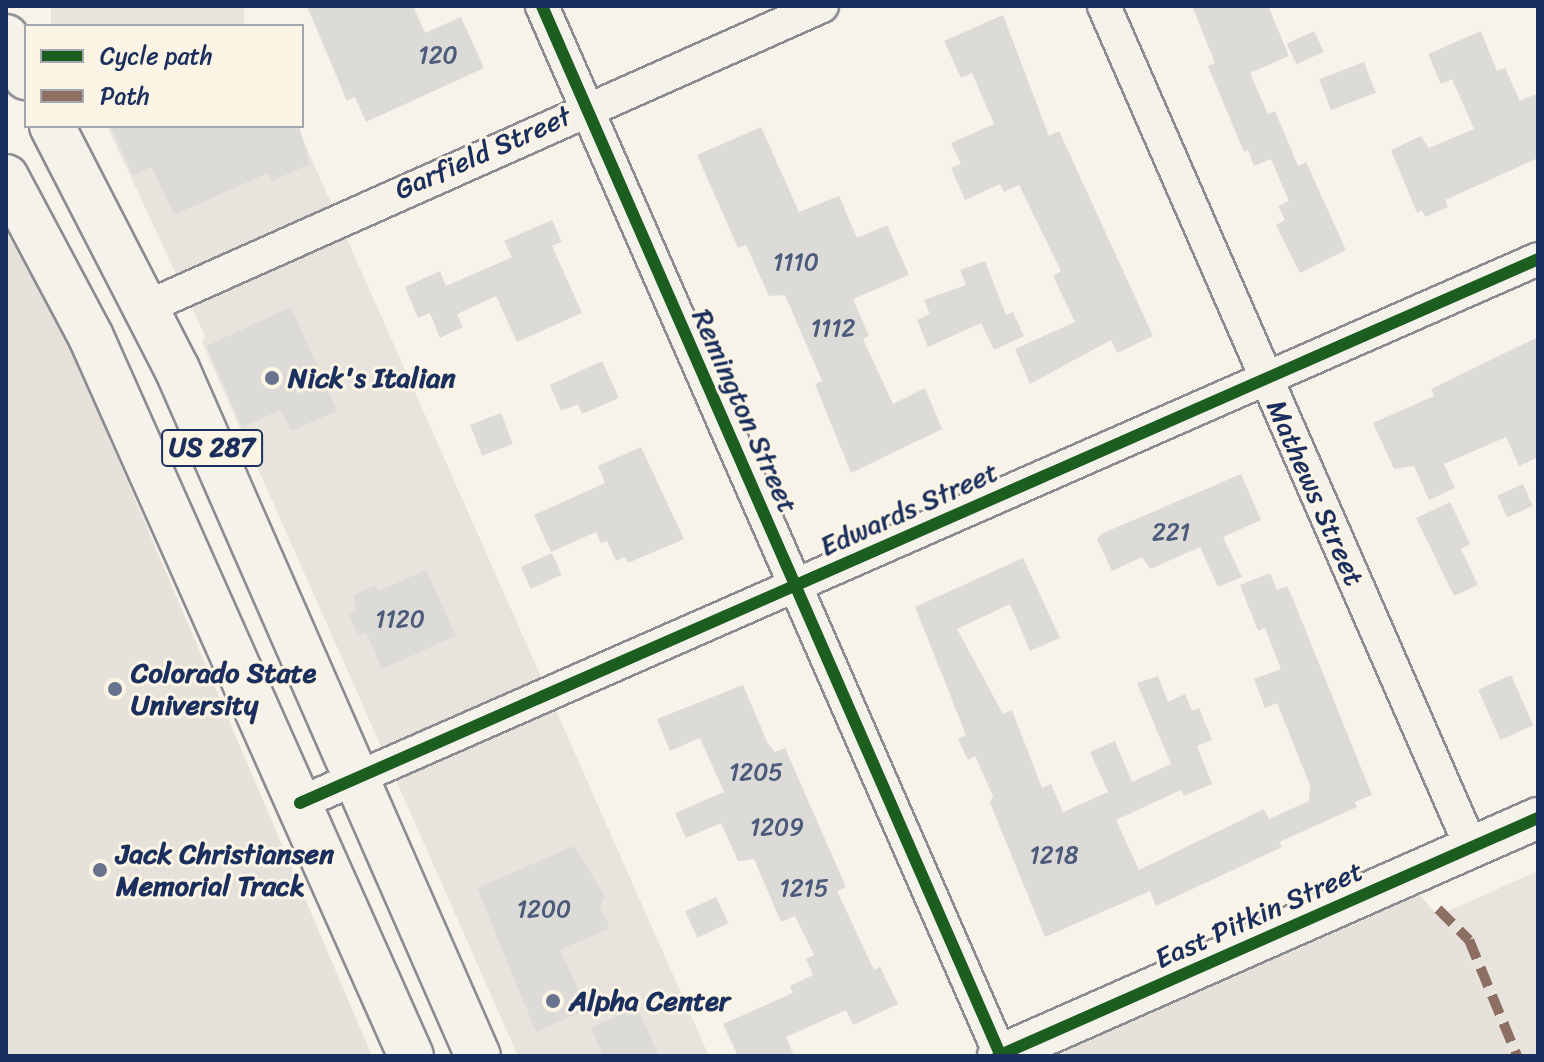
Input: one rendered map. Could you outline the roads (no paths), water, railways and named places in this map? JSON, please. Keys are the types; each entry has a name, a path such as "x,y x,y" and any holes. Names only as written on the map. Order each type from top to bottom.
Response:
{"highway":[{"path":"6,37 24,73"},
{"name":"US 287","path":"53,128 147,307 478,1056"},
{"name":"US 287","path":"6,177 91,337 411,1056"}],"street":[{"name":"Remington Street","path":"542,6 1000,1056"},
{"name":"Garfield Street","path":"147,307 586,108 822,6"},
{"name":"Mathews Street","path":"1104,6 1471,847"},
{"name":"Edwards Street","path":"300,803 1538,259"},
{"name":"East Pitkin Street","path":"1000,1056 1538,818"}],"place":[{"name":"Nick's Italian","path":"272,378"},
{"name":"Colorado State University","path":"115,689"},
{"name":"Jack Christiansen Memorial Track","path":"100,870"},
{"name":"Alpha Center","path":"553,1001"}]}
